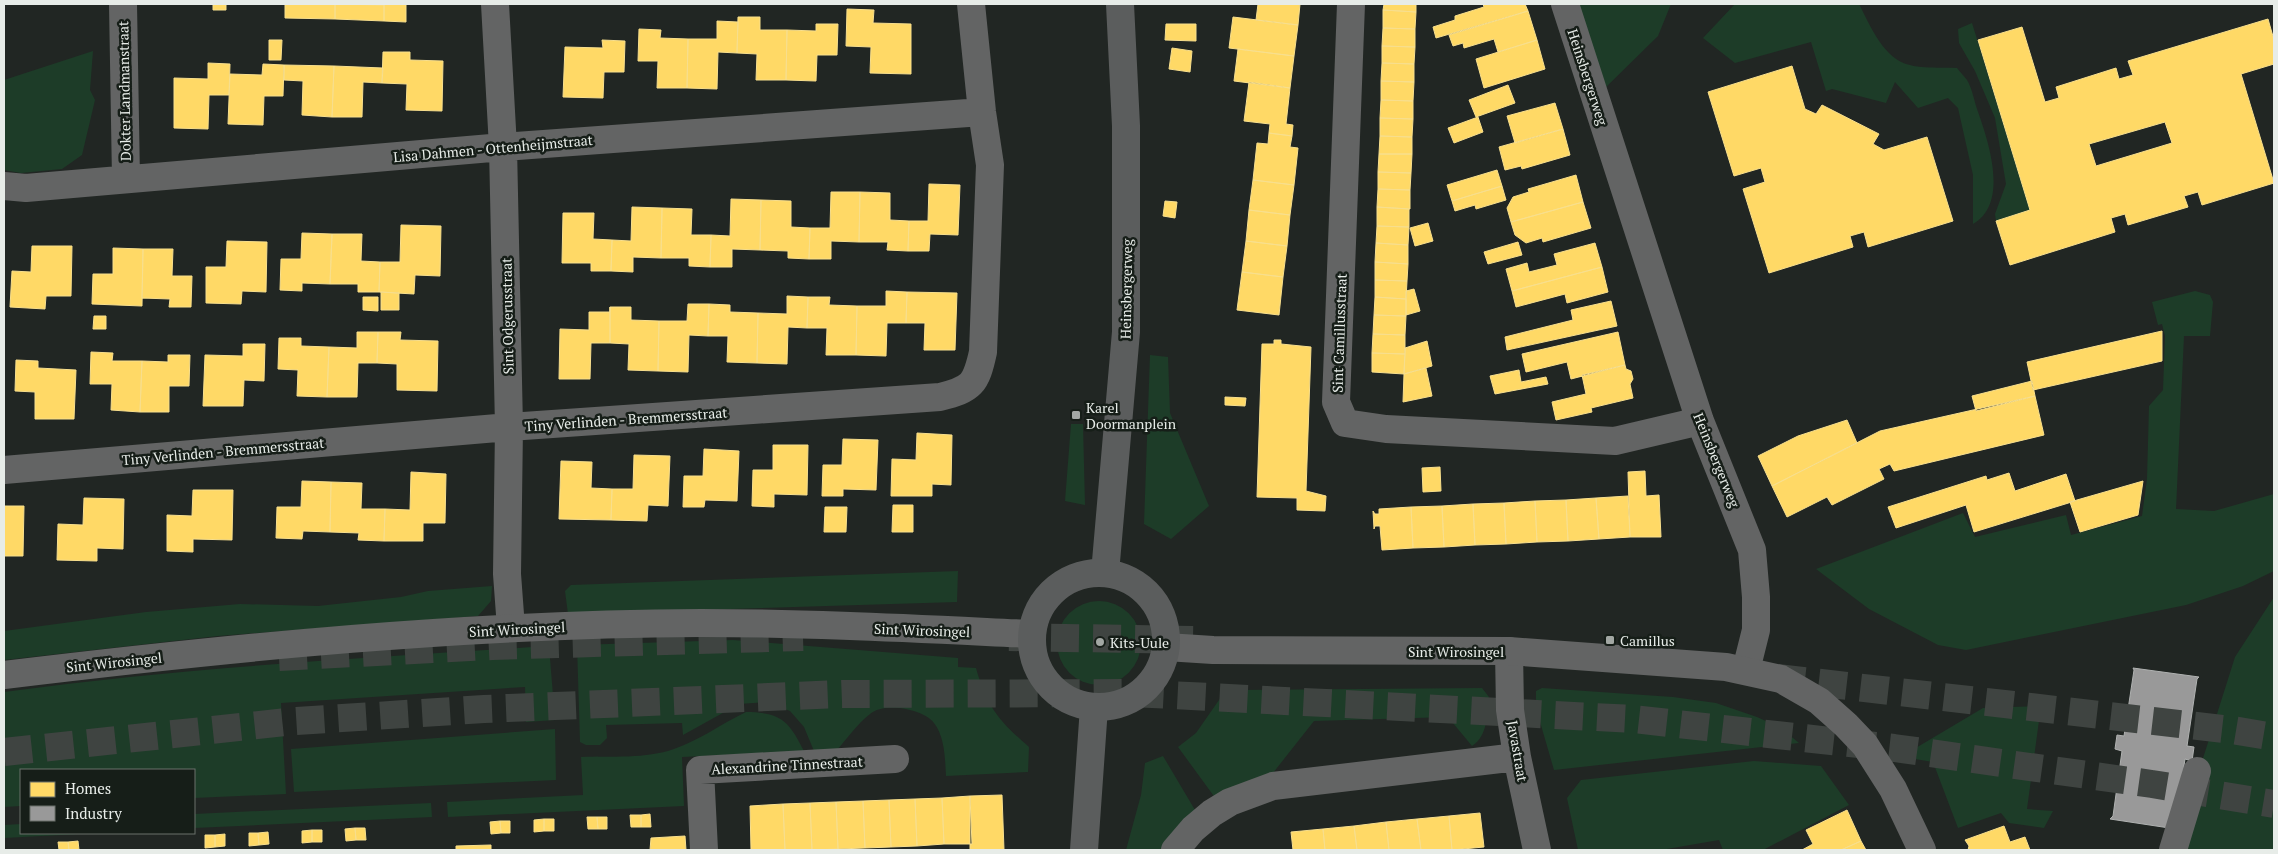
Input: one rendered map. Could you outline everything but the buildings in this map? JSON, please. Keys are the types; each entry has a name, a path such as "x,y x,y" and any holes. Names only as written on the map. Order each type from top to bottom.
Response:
{"main road":[{"name":"Heinsbergerweg","path":"1105,573 1126,332 1126,126 1120,4"},
{"path":"1105,573 1126,579 1139,586 1150,596 1163,620 1166,648 1163,663 1156,677 1144,690 1129,700 1113,706 1094,707 1077,704 1060,695 1047,682 1037,666 1032,647 1032,634 1037,615 1047,598 1056,589 1077,577 1105,573"},
{"path":"1084,850 1094,707"}],"street":[{"name":"Dokter Landmanstraat","path":"123,4 126,179"},
{"name":"Sint Odgerusstraat","path":"495,4 503,146 509,427 507,574 511,628"},
{"path":"971,4 982,112"},
{"name":"Sint Camillusstraat","path":"1351,4 1336,402 1345,423 1386,430 1615,441 1700,421"},
{"name":"Heinsbergerweg","path":"1565,4 1700,421 1752,550 1756,597 1756,630 1746,670"},
{"name":"Lisa Dahmen - Ottenheijmstraat","path":"4,186 26,188 503,146 982,112"},
{"name":"Tiny Verlinden - Bremmersstraat","path":"4,470 509,427 940,398 960,392 977,378 983,352 990,165 982,112"},
{"name":"Sint Wirosingel","path":"4,675 250,647 511,628 760,624 1032,634"},
{"name":"Sint Wirosingel","path":"1166,648 1213,650 1509,651 1746,670"},
{"name":"Javastraat","path":"1509,651 1510,710 1517,756 1537,850"},
{"path":"1746,670 1781,678 1819,701 1846,725 1865,745 1893,789 1922,850"},
{"path":"1174,850 1192,829 1212,813 1230,802 1272,786 1517,756"},
{"name":"Alexandrine Tinnestraat","path":"704,850 700,770 895,759"},
{"path":"2173,850 2197,771"}],"green space":[{"path":"1573,4 1671,4 1658,36 1604,89"},
{"path":"1735,4 1859,4 1885,49 1901,62 1921,67 1957,68 1970,87 1990,153 1993,187 1991,202 1984,214 1973,224 1973,175 1958,108 1948,98 1918,108 1895,82 1886,103 1832,89 1826,91 1811,42 1735,63 1703,38"},
{"path":"1972,23 2030,210 1996,221 1995,214 2006,184 1995,118 1975,71 1959,43 1958,29"},
{"path":"93,51 90,90 95,100 82,155 62,169 21,173 4,170 4,80"},
{"path":"2195,291 2210,295 2213,302 2210,336 2184,336 2176,509 2214,511 2274,494 2274,571 2243,586 2186,605 1966,650 1938,645 1869,609 1816,569 1963,513 1975,537 2066,515 2071,535 2142,516 2147,479 2149,406 2163,390 2165,336 2162,324 2158,325 2152,302"},
{"path":"1150,355 1168,357 1170,413 1209,506 1171,539 1144,524"},
{"path":"1071,424 1083,424 1085,505 1065,501"},
{"path":"958,571 957,602 568,614 565,591 571,585"},
{"path":"492,586 491,601 478,616 218,636 4,660 4,631 146,612 240,604 318,606 401,597 428,591"},
{"path":"2274,597 2274,850 2174,850 2235,657"},
{"path":"1099,601 1115,604 1129,613 1138,627 1141,643 1138,659 1129,673 1115,682 1099,685 1083,682 1069,673 1060,659 1057,643 1060,627 1069,613 1083,604"},
{"path":"733,640 958,658 958,667 976,668 980,682 995,712 1029,747 1028,772 946,776 942,741 934,723 922,714 894,708 876,710 870,714 856,727 836,751 814,751 804,727 790,711 767,702 739,704 683,735 682,723 606,725 607,738 600,745 586,745 580,742 577,645"},
{"path":"549,646 555,720 526,722 525,687 281,703 286,794 195,798 195,769 20,769 20,806 4,807 4,692 140,676 344,659"},
{"path":"1482,688 1489,697 1487,717 1481,737 1472,746 1448,717 1314,721 1269,778 1216,799 1178,747 1196,733 1226,690"},
{"path":"1542,688 1673,697 1716,703 1757,717 1781,728 1799,743 1554,770 1536,708 1536,691"},
{"path":"2041,706 2027,809 2053,811 2044,828 2009,823 2001,813 1958,828 1933,762 1915,759 1909,752 1983,708"},
{"path":"746,712 768,714 782,720 794,732 804,751 682,757 684,806 448,817 447,802 583,795 581,757 652,754 674,749 693,741"},
{"path":"555,729 556,780 294,792 291,749"},
{"path":"1163,756 1195,810 1164,850 1126,850 1141,795 1145,763"},
{"path":"1754,761 1821,766 1849,805 1763,850 1723,850 1719,840 1661,850 1578,850 1567,798 1581,780"},
{"path":"431,803 432,817 195,828 195,814"},
{"path":"20,824 20,834 79,834 4,838 4,825"}],"tunnel":[{"path":"279,657 492,646 803,637"},
{"path":"1009,637 1193,640"},
{"path":"1777,678 2232,730 2274,737"},
{"path":"4,752 296,721 484,709 842,694 1132,693 1633,719 1894,748 2152,784 2274,804"}],"place":[{"name":"Karel Doormanplein","path":"1076,415"},
{"name":"Camillus","path":"1610,640"},
{"name":"Kits-Uule","path":"1100,642"}]}
